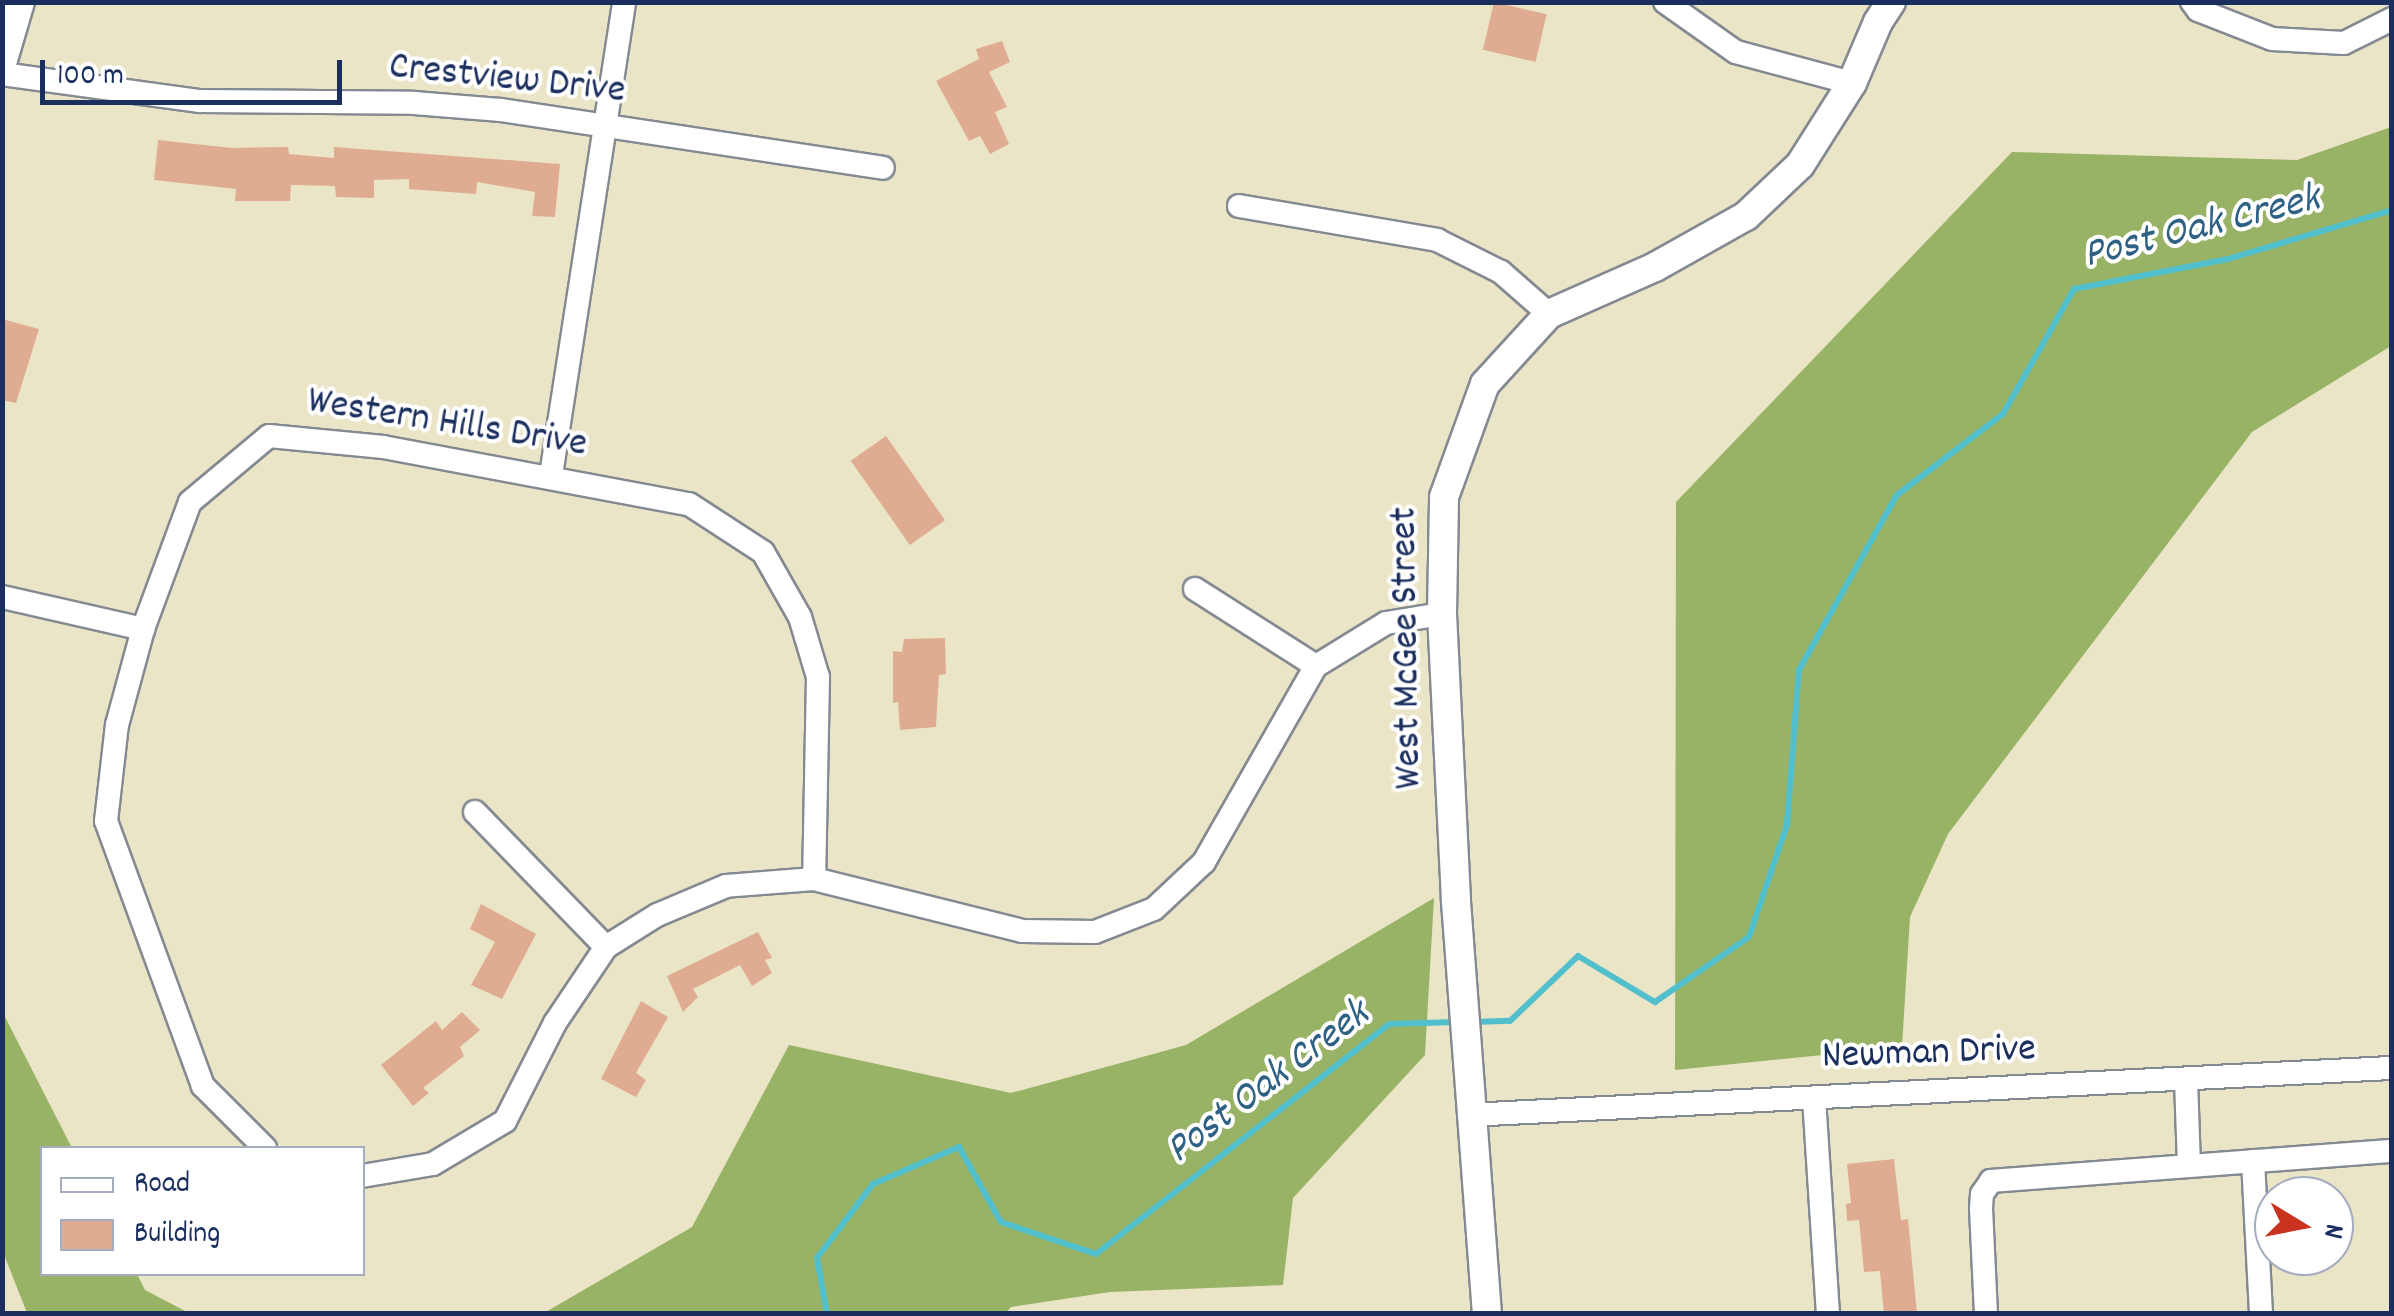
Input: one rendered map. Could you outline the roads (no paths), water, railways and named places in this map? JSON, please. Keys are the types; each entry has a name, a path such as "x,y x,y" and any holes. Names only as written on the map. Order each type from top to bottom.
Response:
{"street":[{"path":"2,63 20,2"},
{"path":"550,475 624,2"},
{"path":"1665,2 1736,52 1852,84"},
{"name":"West McGee Street","path":"1487,1314 1466,1078 1456,900 1442,614 1444,496 1485,384 1549,314 1655,267 1746,216 1800,165 1852,84 1878,22 1891,2"},
{"path":"2192,2 2198,10 2272,39 2344,42 2392,19"},
{"name":"Crestview Drive","path":"2,74 200,101 414,103 501,110 883,168"},
{"path":"1239,206 1437,240 1501,272 1549,314"},
{"name":"Western Hills Drive","path":"263,1146 203,1086 106,821 117,725 143,629 190,502 269,436 383,447 690,504 763,552 800,617 818,677 814,879"},
{"path":"1195,588 1316,666"},
{"path":"2,597 143,629"},
{"path":"365,1175 433,1164 504,1121 556,1023 606,947 657,916 726,886 814,879 1024,931 1095,932 1154,909 1204,862 1316,666 1386,623 1442,614"},
{"path":"475,812 606,947"},
{"name":"Newman Drive","path":"1469,1115 2392,1068"},
{"path":"2186,1080 2189,1166"},
{"path":"1814,1098 1828,1314"},
{"path":"1986,1314 1981,1208 1982,1194 1991,1180 2392,1151"},
{"path":"2253,1161 2261,1314"}],"waterway":[{"name":"Post Oak Creek","path":"1473,1022 1510,1021 1578,956 1655,1002 1749,937 1787,825 1799,670 1897,495 2003,414 2074,289 2228,259 2392,210"},
{"name":"Post Oak Creek","path":"827,1314 817,1258 873,1184 959,1147 1001,1222 1096,1254 1389,1024 1456,1022"}]}
